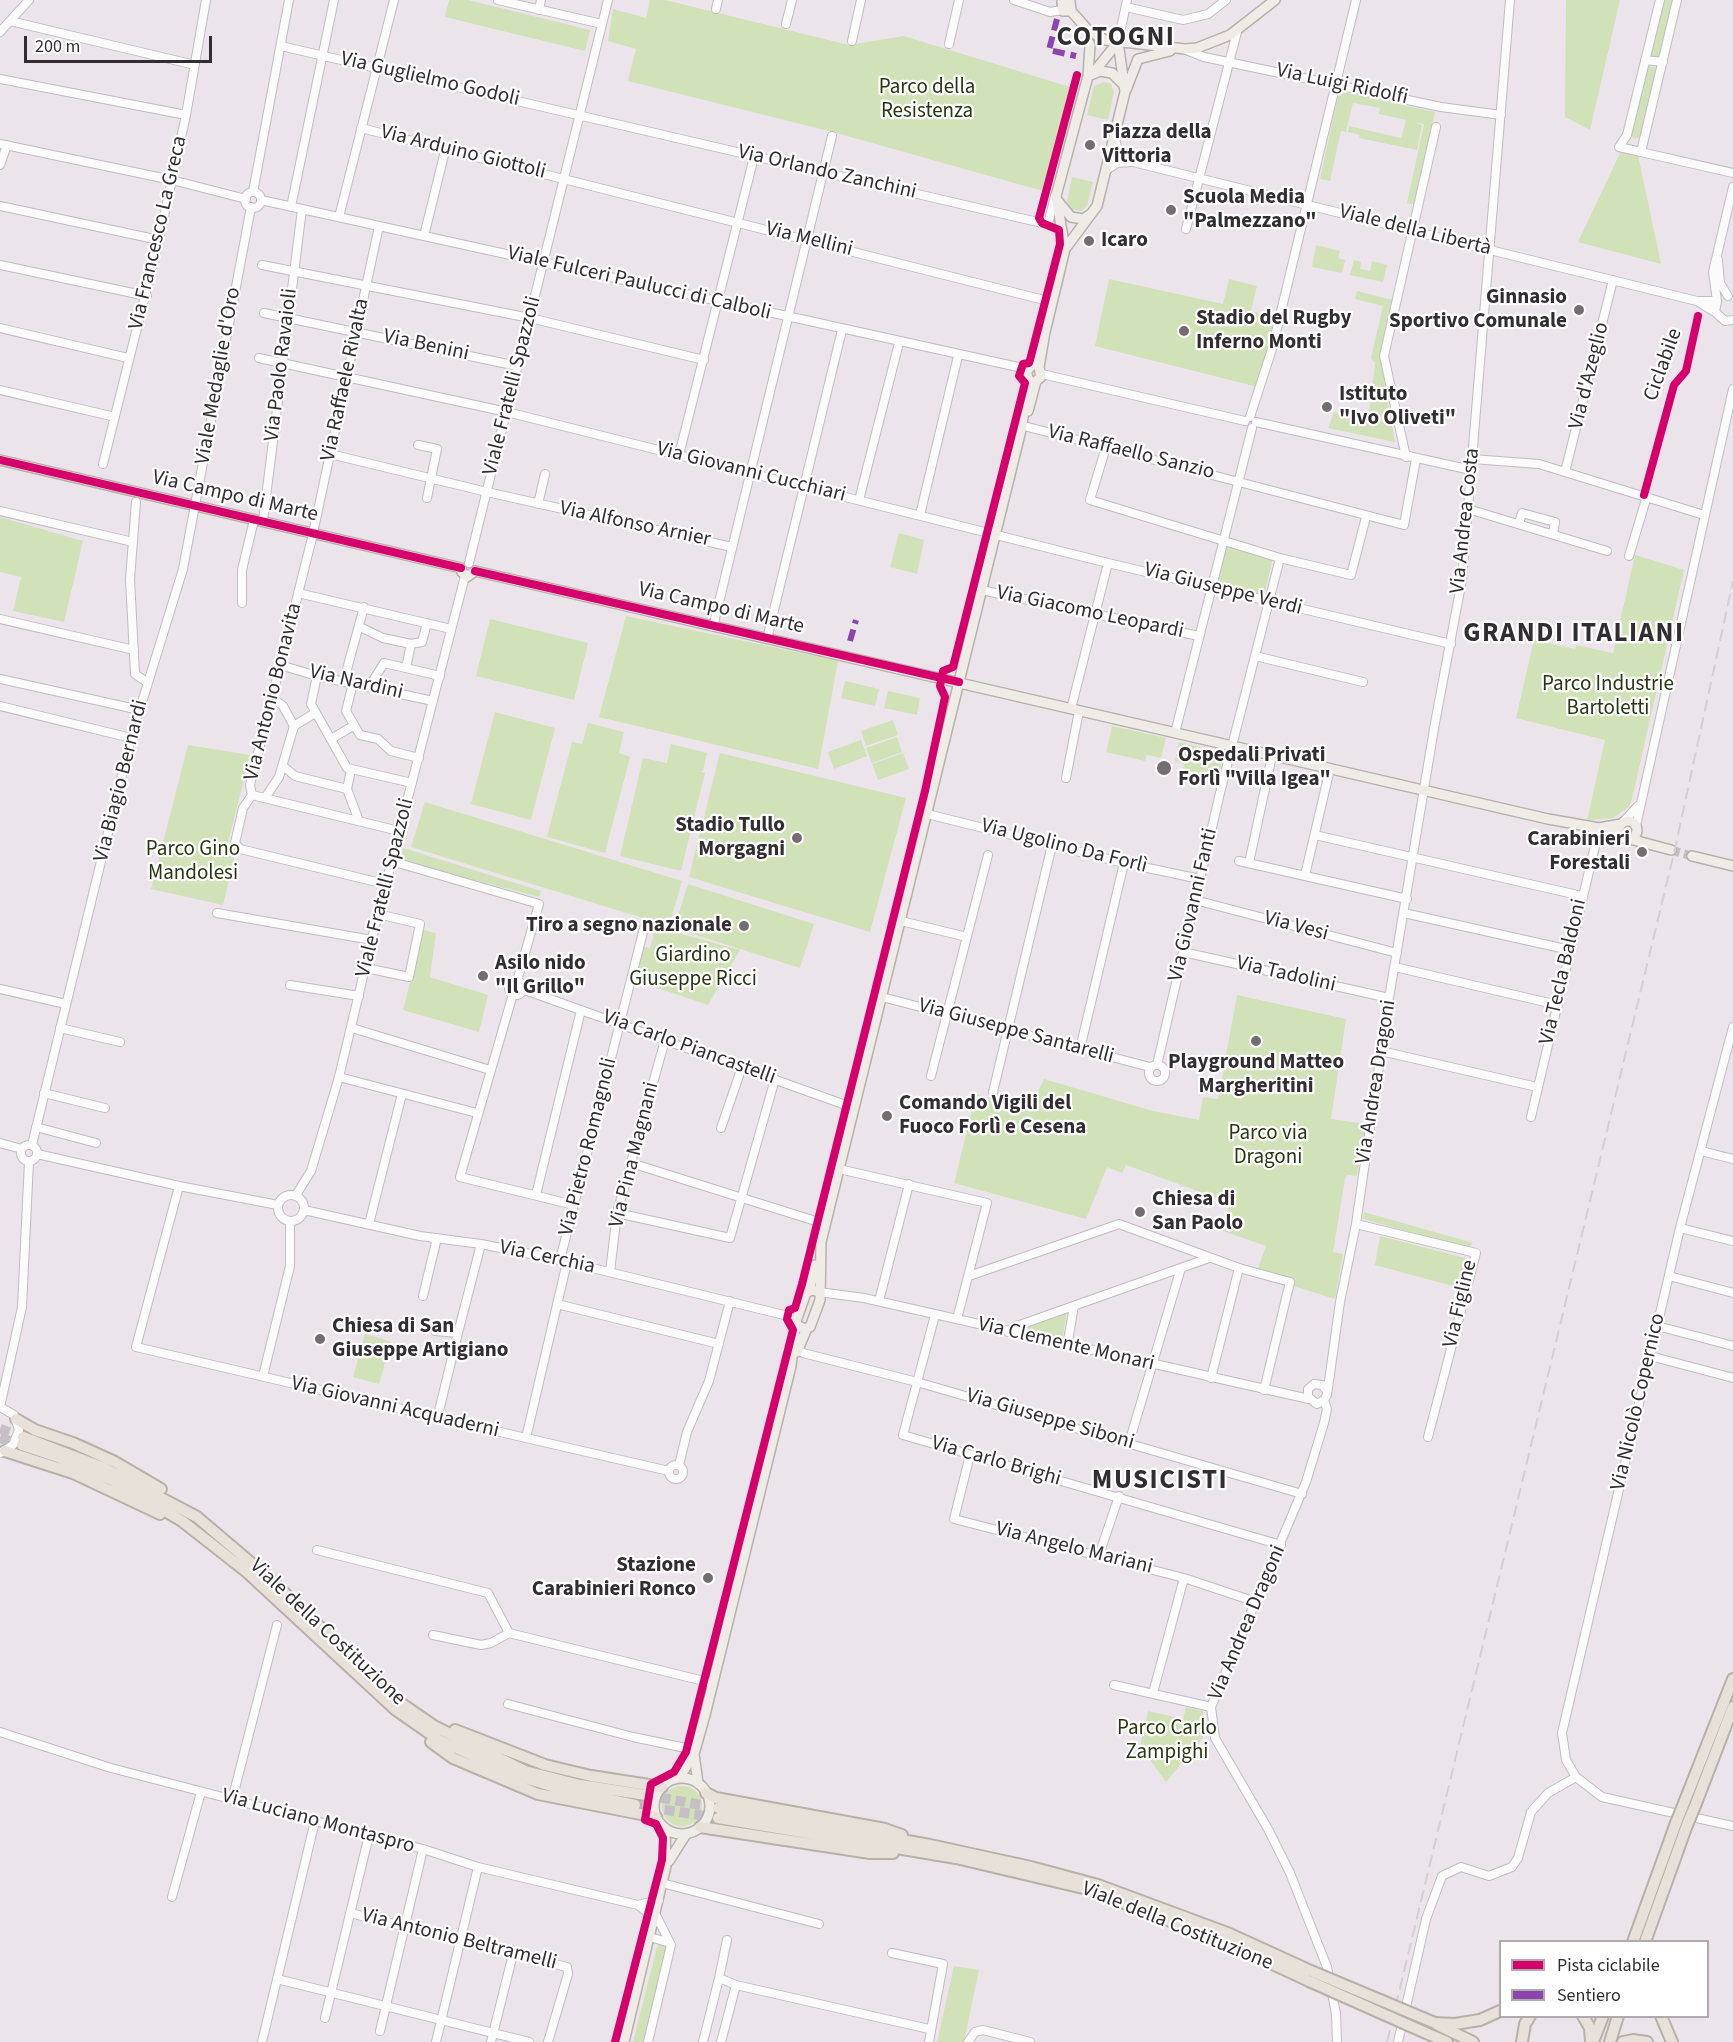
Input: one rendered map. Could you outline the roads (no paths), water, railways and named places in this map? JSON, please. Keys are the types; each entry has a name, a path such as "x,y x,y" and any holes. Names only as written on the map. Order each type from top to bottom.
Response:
{"highway":[{"path":"16,1419 35,1430 115,1462 160,1488 197,1517"},
{"name":"Viale della Costituzione","path":"635,1804 568,1791 515,1775 439,1740 395,1705 247,1572 163,1508 112,1480 22,1441 104,1468 197,1517 270,1579 395,1705 525,1771 580,1785 646,1796"},
{"path":"2,1452 73,1473 198,1534"},
{"path":"1645,1940 1657,1893 1733,1679"},
{"path":"656,1817 537,1794 485,1773 453,1758 403,1723 395,1705 409,1704 440,1724 545,1766 662,1787"},
{"path":"1689,1804 1733,1707"},
{"path":"706,1793 716,1798 885,1828 927,1849"},
{"name":"Viale della Costituzione","path":"718,1813 927,1849 1093,1891 1434,2023 1473,2042"},
{"path":"700,1827 870,1853 927,1849"},
{"path":"1631,1940 1657,1893"},
{"path":"1650,1940 1660,1916 1657,1893"},
{"name":"Viale della Costituzione","path":"1310,1976 1447,2042"},
{"path":"1434,2023 1455,2024 1480,2020 1499,2011"},
{"path":"1522,2042 1525,2024 1529,2018"},
{"path":"1584,2018 1590,2028 1592,2042"},
{"path":"1592,2042 1602,2018"},
{"path":"1610,2042 1617,2018"},
{"path":"1662,2018 1672,2042"},
{"path":"1623,2042 1633,2040 1647,2042"}],"main road":[{"path":"1066,5 1092,33 1118,42 1185,49 1213,43 1237,32 1275,0"},
{"path":"791,1366 807,1328 811,1324 825,1224 1022,428 1031,373 1045,332 1065,249 1056,196 1091,74 1089,39 1066,5"},
{"path":"1091,74 1118,42"},
{"path":"1118,42 1124,89"},
{"path":"1065,249 1093,213 1108,169 1124,89 1138,59 1174,49"},
{"path":"1091,74 1113,73 1124,89"},
{"path":"1056,196 1061,208 1071,217 1083,219 1093,213"},
{"name":"Via Campo di Marte","path":"0,460 1598,831"},
{"path":"1598,831 1622,826 1630,821 1634,832"},
{"path":"1622,826 1651,844 1671,850"},
{"path":"1733,860 1692,856 1733,866"},
{"path":"686,1834 665,1828 656,1817 654,1801 662,1787 679,1778 695,1752 791,1366 796,1318 806,1293 816,1294"},
{"path":"796,1318 807,1328"},
{"path":"666,1866 686,1834 700,1827 709,1811 706,1793 698,1783 695,1752"},
{"path":"679,1778 698,1783"},
{"path":"624,2042 666,1866 665,1828"}],"street":[{"path":"0,32 29,0"},
{"name":"Via Francesco La Greca","path":"103,464 128,358 147,296 186,116 206,0"},
{"path":"246,199 253,192 290,0"},
{"path":"291,207 334,0"},
{"path":"339,217 394,0"},
{"path":"498,0 602,26"},
{"path":"539,10 541,0"},
{"name":"Viale Fratelli Spazzoli","path":"296,1195 311,1171 352,1028 385,884 468,569 609,0"},
{"path":"716,9 718,0"},
{"path":"786,24 792,0"},
{"path":"852,41 861,0"},
{"path":"949,44 959,0"},
{"path":"1014,0 1050,12 1066,5"},
{"path":"1175,733 1251,423 1272,349 1356,0"},
{"name":"Via Andrea Costa","path":"1425,790 1462,580 1510,0"},
{"path":"1660,0 1627,135 1619,147 1733,173"},
{"path":"1641,152 1677,0"},
{"path":"1118,42 1126,3 1183,20 1208,14 1223,1"},
{"path":"10,21 195,65"},
{"path":"1186,229 1237,32"},
{"name":"Via Guglielmo Godoli","path":"281,46 580,114"},
{"name":"Via Luigi Ridolfi","path":"1185,49 1204,57 1336,83 1441,107 1501,115"},
{"path":"1645,60 1663,62"},
{"path":"0,79 186,116"},
{"name":"Via Orlando Zanchini","path":"580,114 754,157 1042,223 1050,220 1056,196"},
{"path":"1407,457 1384,356 1436,127"},
{"name":"Via Arduino Giottoli","path":"361,128 445,151 566,178"},
{"path":"713,627 786,317 832,136"},
{"path":"1115,139 1119,154 1133,162"},
{"path":"0,165 3,145 172,180 246,199 251,207 258,206 261,200 253,192"},
{"path":"424,236 445,151"},
{"path":"679,455 754,157"},
{"name":"Viale della Libertà","path":"1108,169 1117,163 1133,162 1697,301 1717,301"},
{"name":"Via Mellini","path":"566,178 1052,302"},
{"path":"1697,301 1707,294 1733,187"},
{"name":"Viale Fulceri Paulucci di Calboli","path":"261,200 1273,428 1471,470"},
{"path":"0,207 159,240"},
{"name":"Viale Medaglie d'Oro","path":"148,683 183,569 251,207"},
{"name":"Via Paolo Ravaioli","path":"242,603 242,570 259,521 302,209"},
{"name":"Via Raffaele Rivalta","path":"312,533 379,226"},
{"path":"1717,301 1730,296 1720,284 1718,255"},
{"path":"0,265 147,296"},
{"path":"262,265 530,318 704,360"},
{"path":"1713,272 1717,301 1716,312"},
{"name":"Via d'Azeglio","path":"1565,472 1613,280"},
{"name":"Viale della Libertà","path":"1697,301 1716,312 1720,319 1733,320"},
{"name":"Via Benini","path":"264,313 518,366"},
{"path":"0,328 128,358"},
{"path":"768,639 842,330"},
{"path":"859,500 899,343"},
{"path":"920,515 958,356"},
{"name":"Via Giovanni Cucchiari","path":"259,358 346,379 507,412 995,534"},
{"path":"1634,832 1733,389"},
{"path":"0,390 115,417"},
{"name":"Via Raffaello Sanzio","path":"1022,428 1106,447 1366,517 1404,525 1416,459"},
{"path":"418,445 437,449 427,498"},
{"path":"1106,447 1090,500 1280,558 1351,575 1366,517"},
{"name":"Via Alfonso Arnier","path":"330,454 538,504 732,547"},
{"path":"1473,459 1539,464 1704,515"},
{"name":"Via Alfonso Arnier","path":"538,504 545,474"},
{"path":"1629,556 1647,496"},
{"name":"Via Biagio Bernardi","path":"32,1145 131,738 148,683 135,674 130,579 135,502"},
{"path":"1468,509 1607,551"},
{"path":"0,511 133,542"},
{"name":"Via Antonio Bonavita","path":"312,533 250,785 252,795 241,813 237,848 385,884"},
{"name":"Via Giuseppe Verdi","path":"995,534 1269,602 1451,644"},
{"name":"Via Giovanni Fanti","path":"1154,1066 1280,558"},
{"path":"1066,778 1075,710 1108,563"},
{"name":"Via Giacomo Leopardi","path":"981,590 1199,636"},
{"path":"298,593 452,629"},
{"path":"364,608 349,682 346,711 360,735 378,739 391,751 419,759"},
{"path":"0,619 134,650"},
{"path":"360,627 383,638 411,644 422,642 427,623"},
{"path":"406,668 411,644"},
{"path":"1255,656 1363,682"},
{"path":"369,687 384,663 440,676"},
{"name":"Via Nardini","path":"280,665 317,676 433,701"},
{"path":"317,676 311,704 347,768 412,783"},
{"path":"0,679 140,710"},
{"path":"265,798 283,766 294,726 284,706 272,698"},
{"path":"0,706 131,738"},
{"path":"294,726 315,713"},
{"path":"331,739 353,726"},
{"path":"1249,863 1272,756"},
{"path":"283,766 294,776 347,789"},
{"path":"1305,875 1330,769"},
{"path":"351,770 347,789 358,821"},
{"name":"Via Andrea Dragoni","path":"1323,1387 1329,1373 1356,1224 1389,998 1425,790"},
{"path":"252,795 399,831"},
{"path":"1622,826 1639,805"},
{"name":"Via Ugolino Da Forlì","path":"927,814 1124,863 1200,879"},
{"name":"Via Tecla Baldoni","path":"1531,1118 1598,831"},
{"path":"1315,835 1581,896"},
{"path":"993,1092 1052,845"},
{"path":"931,1076 988,855"},
{"path":"392,861 539,904 517,981"},
{"path":"1239,861 1407,899"},
{"path":"1080,1049 1124,863"},
{"name":"Via Vesi","path":"1195,900 1398,953"},
{"path":"217,913 372,940"},
{"path":"1404,913 1570,950"},
{"path":"366,968 409,977 420,924 378,914"},
{"path":"900,921 967,937"},
{"name":"Via Pietro Romagnoli","path":"526,1438 557,1304 574,1205 644,928"},
{"name":"Via Tadolini","path":"1183,952 1389,998"},
{"path":"1395,967 1558,1005"},
{"path":"513,994 518,994 522,989 521,983 517,981"},
{"path":"517,981 511,983 509,987 513,994 460,1177 574,1205"},
{"path":"290,985 360,996"},
{"path":"0,989 66,1004"},
{"name":"Via Carlo Piancastelli","path":"522,989 855,1108"},
{"name":"Via Giuseppe Santarelli","path":"882,997 1154,1066"},
{"path":"536,1195 581,1010"},
{"name":"Via Nicolò Copernico","path":"1733,1027 1680,1228 1562,1733 1566,1760 1576,1777 1602,1797 1733,1826"},
{"path":"60,1028 120,1042"},
{"path":"352,1028 490,1070"},
{"name":"Via Pina Magnani","path":"610,1272 617,1214 665,1040"},
{"path":"1381,1052 1537,1087"},
{"path":"721,1128 742,1067"},
{"path":"339,1077 477,1113"},
{"path":"617,1214 730,1238 775,1079"},
{"path":"44,1093 105,1108"},
{"path":"369,1224 402,1094"},
{"path":"36,1127 96,1143"},
{"path":"0,1144 21,1149"},
{"path":"21,1149 25,1145 32,1145 37,1154 179,1186 278,1205"},
{"path":"21,1149 22,1157 29,1161"},
{"path":"1701,1151 1733,1159"},
{"path":"2,1452 16,1440 19,1430 16,1419 10,1411 0,1407 22,1307 29,1161 37,1154"},
{"path":"631,1163 825,1224"},
{"path":"839,1169 987,1203 957,1319"},
{"path":"879,1301 909,1184"},
{"name":"Via Giovanni Acquaderni","path":"179,1186 136,1347 437,1419 669,1471"},
{"path":"296,1195 302,1201 304,1210 298,1219 290,1221 281,1216 278,1205 284,1196 296,1195"},
{"name":"Via Cerchia","path":"304,1210 437,1238 481,1244 564,1261 796,1318"},
{"path":"263,1376 290,1266 290,1221"},
{"path":"969,1276 1119,1224 1209,1258 1290,1282 1264,1390"},
{"name":"Via Figline","path":"1356,1224 1476,1253 1428,1437"},
{"path":"1680,1228 1733,1241"},
{"path":"423,1296 437,1238"},
{"path":"437,1419 481,1244"},
{"path":"1008,1332 1014,1327 1209,1258"},
{"path":"1129,1443 1181,1268"},
{"path":"1211,1378 1239,1268"},
{"path":"1669,1276 1733,1293"},
{"name":"Via Clemente Monari","path":"816,1294 836,1294 879,1301 1067,1346 1309,1399"},
{"path":"679,1465 687,1432 709,1381 730,1301"},
{"path":"557,1304 719,1344"},
{"path":"1067,1346 1074,1306"},
{"path":"918,1382 936,1315"},
{"path":"1657,1326 1733,1346"},
{"path":"435,1331 458,1333"},
{"name":"Via Giuseppe Siboni","path":"798,1349 802,1353 918,1382 1302,1494"},
{"path":"1650,1356 1733,1378"},
{"name":"Via Carlo Brighi","path":"918,1382 903,1435 1281,1545"},
{"path":"1295,1397 1311,1385 1323,1387 1324,1400 1317,1404 1309,1399 1308,1389"},
{"name":"Via Andrea Dragoni","path":"1324,1400 1327,1409 1319,1447 1302,1494 1211,1707 1215,1738 1285,1864 1327,1967 1336,2014 1337,2042"},
{"name":"Via Angelo Mariani","path":"970,1455 954,1519 1184,1578 1256,1602"},
{"path":"679,1465 683,1470 680,1478 674,1478 669,1471 672,1466 679,1465"},
{"path":"1099,1556 1119,1496"},
{"path":"317,1550 488,1593 509,1633"},
{"path":"1153,1693 1184,1578"},
{"path":"232,1800 277,1626"},
{"path":"433,1635 481,1645 491,1643 509,1633 712,1683"},
{"path":"1114,1685 1211,1707"},
{"path":"508,1704 695,1752"},
{"name":"Via Luciano Montaspro","path":"0,1732 64,1755 423,1849 478,1866 638,1905 659,1900"},
{"path":"1398,2042 1426,1919 1442,1876 1461,1867 1489,1876 1512,1867 1518,1858 1531,1812 1548,1793 1576,1777"},
{"path":"172,1897 201,1792"},
{"path":"262,2042 315,1821"},
{"path":"325,2018 369,1835"},
{"path":"380,2031 423,1849"},
{"path":"436,2042 478,1866"},
{"path":"662,1883 819,1924"},
{"path":"638,1905 647,1912 653,1924"},
{"name":"Via Antonio Beltramelli","path":"350,1913 568,1969 548,2042"},
{"path":"648,2042 670,1942 655,1913"},
{"path":"650,1937 670,1942"},
{"path":"703,2042 727,1940"},
{"path":"892,1953 943,1964 929,2029"},
{"path":"491,2042 513,1954"},
{"path":"278,1978 529,2042"},
{"path":"719,1978 736,1985 932,2029 929,2042"},
{"path":"721,2042 736,1985"},
{"path":"968,2042 975,2032 982,2030 999,2038 1030,2042"}],"tunnel":[{"path":"1671,850 1692,856"},
{"path":"0,1429 23,1437"},
{"path":"0,1438 22,1445"},
{"path":"646,1795 718,1808"},
{"path":"635,1805 718,1818"}],"railway":[{"path":"1387,2042 1674,853 1733,581"}],"place":[{"name":"Piazza della Vittoria","path":"1090,145"},
{"name":"Scuola Media \"Palmezzano\"","path":"1171,210"},
{"name":"Icaro","path":"1089,241"},
{"name":"Ginnasio Sportivo Comunale","path":"1579,310"},
{"name":"Stadio del Rugby Inferno Monti","path":"1184,331"},
{"name":"Istituto \"Ivo Oliveti\"","path":"1327,407"},
{"name":"Ospedali Privati Forlì \"Villa Igea\"","path":"1164,768"},
{"name":"Stadio Tullo Morgagni","path":"797,838"},
{"name":"Carabinieri Forestali","path":"1642,852"},
{"name":"Tiro a segno nazionale","path":"744,926"},
{"name":"Asilo nido \"Il Grillo\"","path":"483,976"},
{"name":"Playground Matteo Margheritini","path":"1256,1041"},
{"name":"Comando Vigili del Fuoco Forlì e Cesena","path":"887,1116"},
{"name":"Chiesa di San Paolo","path":"1140,1212"},
{"name":"Chiesa di San Giuseppe Artigiano","path":"320,1339"},
{"name":"Stazione Carabinieri Ronco","path":"708,1578"}],"district":[{"name":"COTOGNI","path":"1116,39"},
{"name":"GRANDI ITALIANI","path":"1574,635"},
{"name":"MUSICISTI","path":"1160,1482"}],"park label":[{"name":"Parco della Resistenza","path":"927,100"},
{"name":"Parco Industrie Bartoletti","path":"1608,697"},
{"name":"Parco Gino Mandolesi","path":"193,862"},
{"name":"Giardino Giuseppe Ricci","path":"693,968"},
{"name":"Parco via Dragoni","path":"1268,1146"},
{"name":"Parco Carlo Zampighi","path":"1167,1741"}]}
